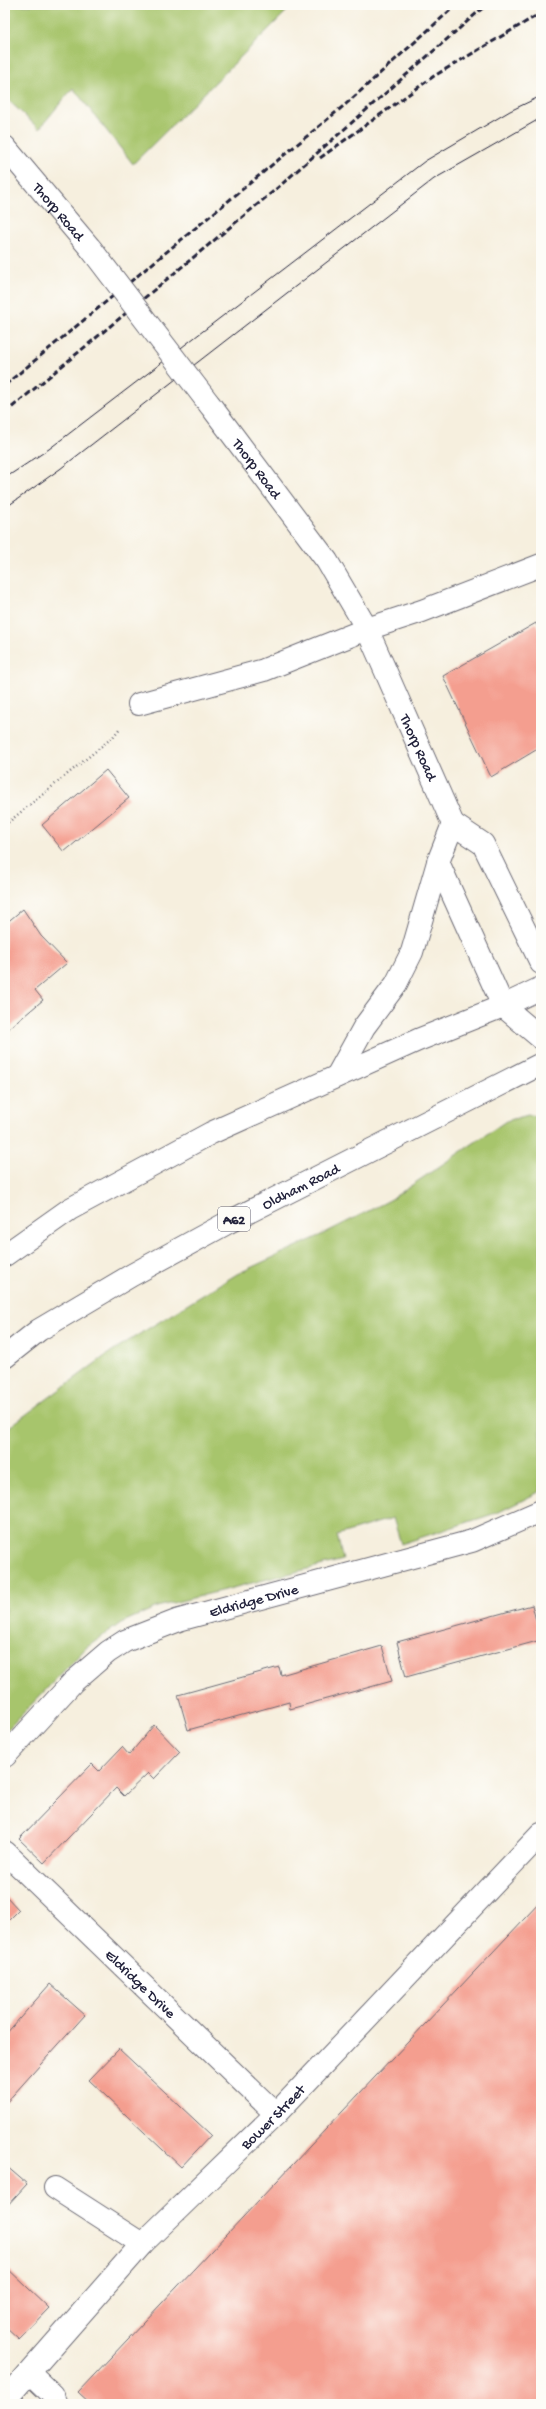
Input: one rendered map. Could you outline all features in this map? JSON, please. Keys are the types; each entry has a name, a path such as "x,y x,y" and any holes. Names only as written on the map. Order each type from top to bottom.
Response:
{"main road":[{"name":"Thorp Road","path":"5,147 91,249 327,561 367,629 453,824"},
{"path":"139,704 264,670 367,629 422,611 541,565"},
{"path":"337,1076 364,1027 396,984 412,952 438,862 453,824 483,844 541,963"},
{"path":"438,862 503,1006 541,1038"},
{"path":"5,1255 77,1205 211,1133 418,1040 503,1006 541,988"},
{"name":"Oldham Road","path":"5,1357 39,1330 138,1271 227,1223 541,1064"},
{"name":"Eldridge Drive","path":"5,1756 73,1682 108,1652 125,1641 178,1620 472,1541 541,1511"},
{"name":"Bower Street","path":"5,2400 142,2244 276,2114 541,1834"},
{"name":"Eldridge Drive","path":"5,1852 276,2114"},
{"path":"55,2188 142,2244"},
{"path":"30,2373 53,2395 57,2404"}],"path":[{"path":"5,825 113,737 139,704"}],"green space":[{"path":"5,5 293,5 133,164 73,88 39,129 5,97"},
{"path":"528,1115 541,1116 541,1491 499,1512 401,1544 393,1518 337,1535 343,1560 157,1607 121,1623 86,1648 5,1732 5,1430 112,1351 237,1274 317,1237 390,1200 506,1121"}],"building":[{"path":"536,623 541,634 541,747 491,777 443,676"},
{"path":"106,770 129,798 64,852 42,825"},
{"path":"23,909 41,936 67,963 35,990 43,1000 5,1032 5,924"},
{"path":"532,1605 541,1640 406,1677 397,1642"},
{"path":"382,1646 392,1681 290,1709 289,1702 188,1730 178,1695 279,1667 281,1675"},
{"path":"154,1725 180,1752 154,1779 148,1773 124,1796 116,1788 44,1863 19,1839 92,1764 99,1771 122,1747 129,1755"},
{"path":"5,1895 19,1910 5,1924"},
{"path":"541,1901 541,2404 91,2404 78,2392"},
{"path":"50,1984 85,2015 5,2104 5,2035"},
{"path":"119,2049 211,2135 181,2167 89,2080"},
{"path":"5,2165 27,2184 5,2208"},
{"path":"5,2266 49,2308 19,2339 5,2326"}],"tram line":[{"path":"5,478 49,449 425,161 510,111 541,96"},
{"path":"5,508 60,469 434,179 541,118"}],"railway":[{"path":"5,385 346,104 456,5"},
{"path":"5,413 275,190 486,5"},
{"path":"320,158 434,76 541,13"}]}
